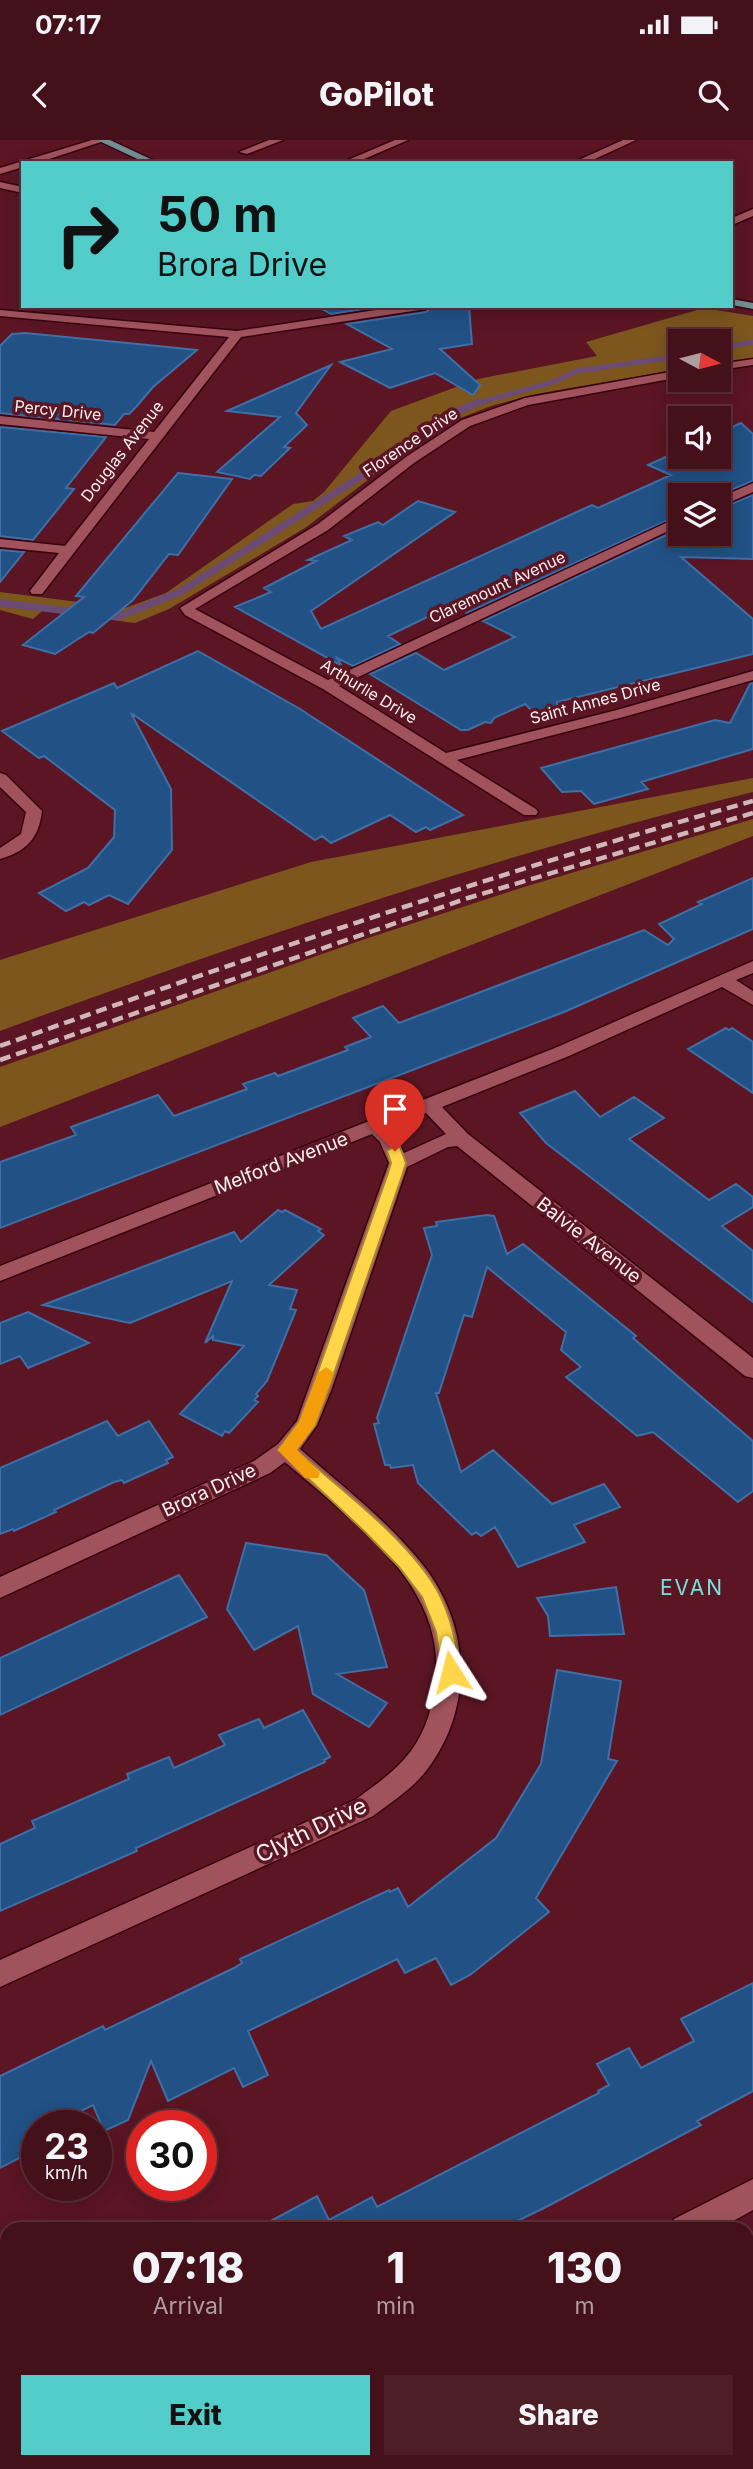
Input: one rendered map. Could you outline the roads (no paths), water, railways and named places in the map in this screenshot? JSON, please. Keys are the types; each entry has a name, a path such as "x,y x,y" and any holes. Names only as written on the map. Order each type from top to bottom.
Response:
{"main road":[{"path":"102,140 149,161"},
{"path":"733,302 753,306"}],"street":[{"path":"33,161 102,140"},
{"path":"244,152 278,140"},
{"path":"351,161 403,140"},
{"path":"583,161 631,140"},
{"path":"0,171 21,165"},
{"path":"0,185 21,190"},
{"path":"733,222 753,212"},
{"path":"103,323 109,308"},
{"path":"0,313 237,334 412,308"},
{"name":"Douglas Avenue","path":"37,591 237,334"},
{"path":"732,365 753,362"},
{"name":"Florence Drive","path":"187,608 323,527 410,460 466,423 525,402 668,375"},
{"name":"Percy Drive","path":"0,420 156,436"},
{"path":"731,497 753,487"},
{"name":"Claremount Avenue","path":"328,686 668,526"},
{"path":"0,543 67,550"},
{"name":"Arthurlie Drive","path":"187,608 328,686 530,812"},
{"name":"Saint Annes Drive","path":"445,758 622,713 753,675"},
{"path":"0,778 34,811 33,831 17,848 0,854"},
{"name":"Melford Avenue","path":"0,1275 562,1052 753,966"},
{"path":"724,980 753,999"},
{"name":"Balvie Avenue","path":"429,1105 461,1139 753,1370"},
{"path":"376,1126 388,1139 399,1163 444,1141 461,1139"},
{"name":"Brora Drive","path":"0,1588 249,1473 286,1450 306,1425 321,1388 399,1163"},
{"name":"Clyth Drive","path":"0,1974 364,1808 404,1777 429,1745 443,1711 451,1672 445,1632 429,1593 372,1527 286,1450"},
{"path":"700,2222 753,2194"}],"waterway":[{"path":"732,346 753,342"},
{"path":"475,404 553,382 577,371 668,358"},
{"path":"475,404 479,402"},
{"path":"100,615 118,617 180,592 371,470 447,416 475,404"},
{"path":"0,603 77,612"}],"railway":[{"path":"0,1046 374,917 753,801"},
{"path":"0,1060 468,898 753,813"}],"district":[{"name":"EVAN","path":"692,1587"}]}
